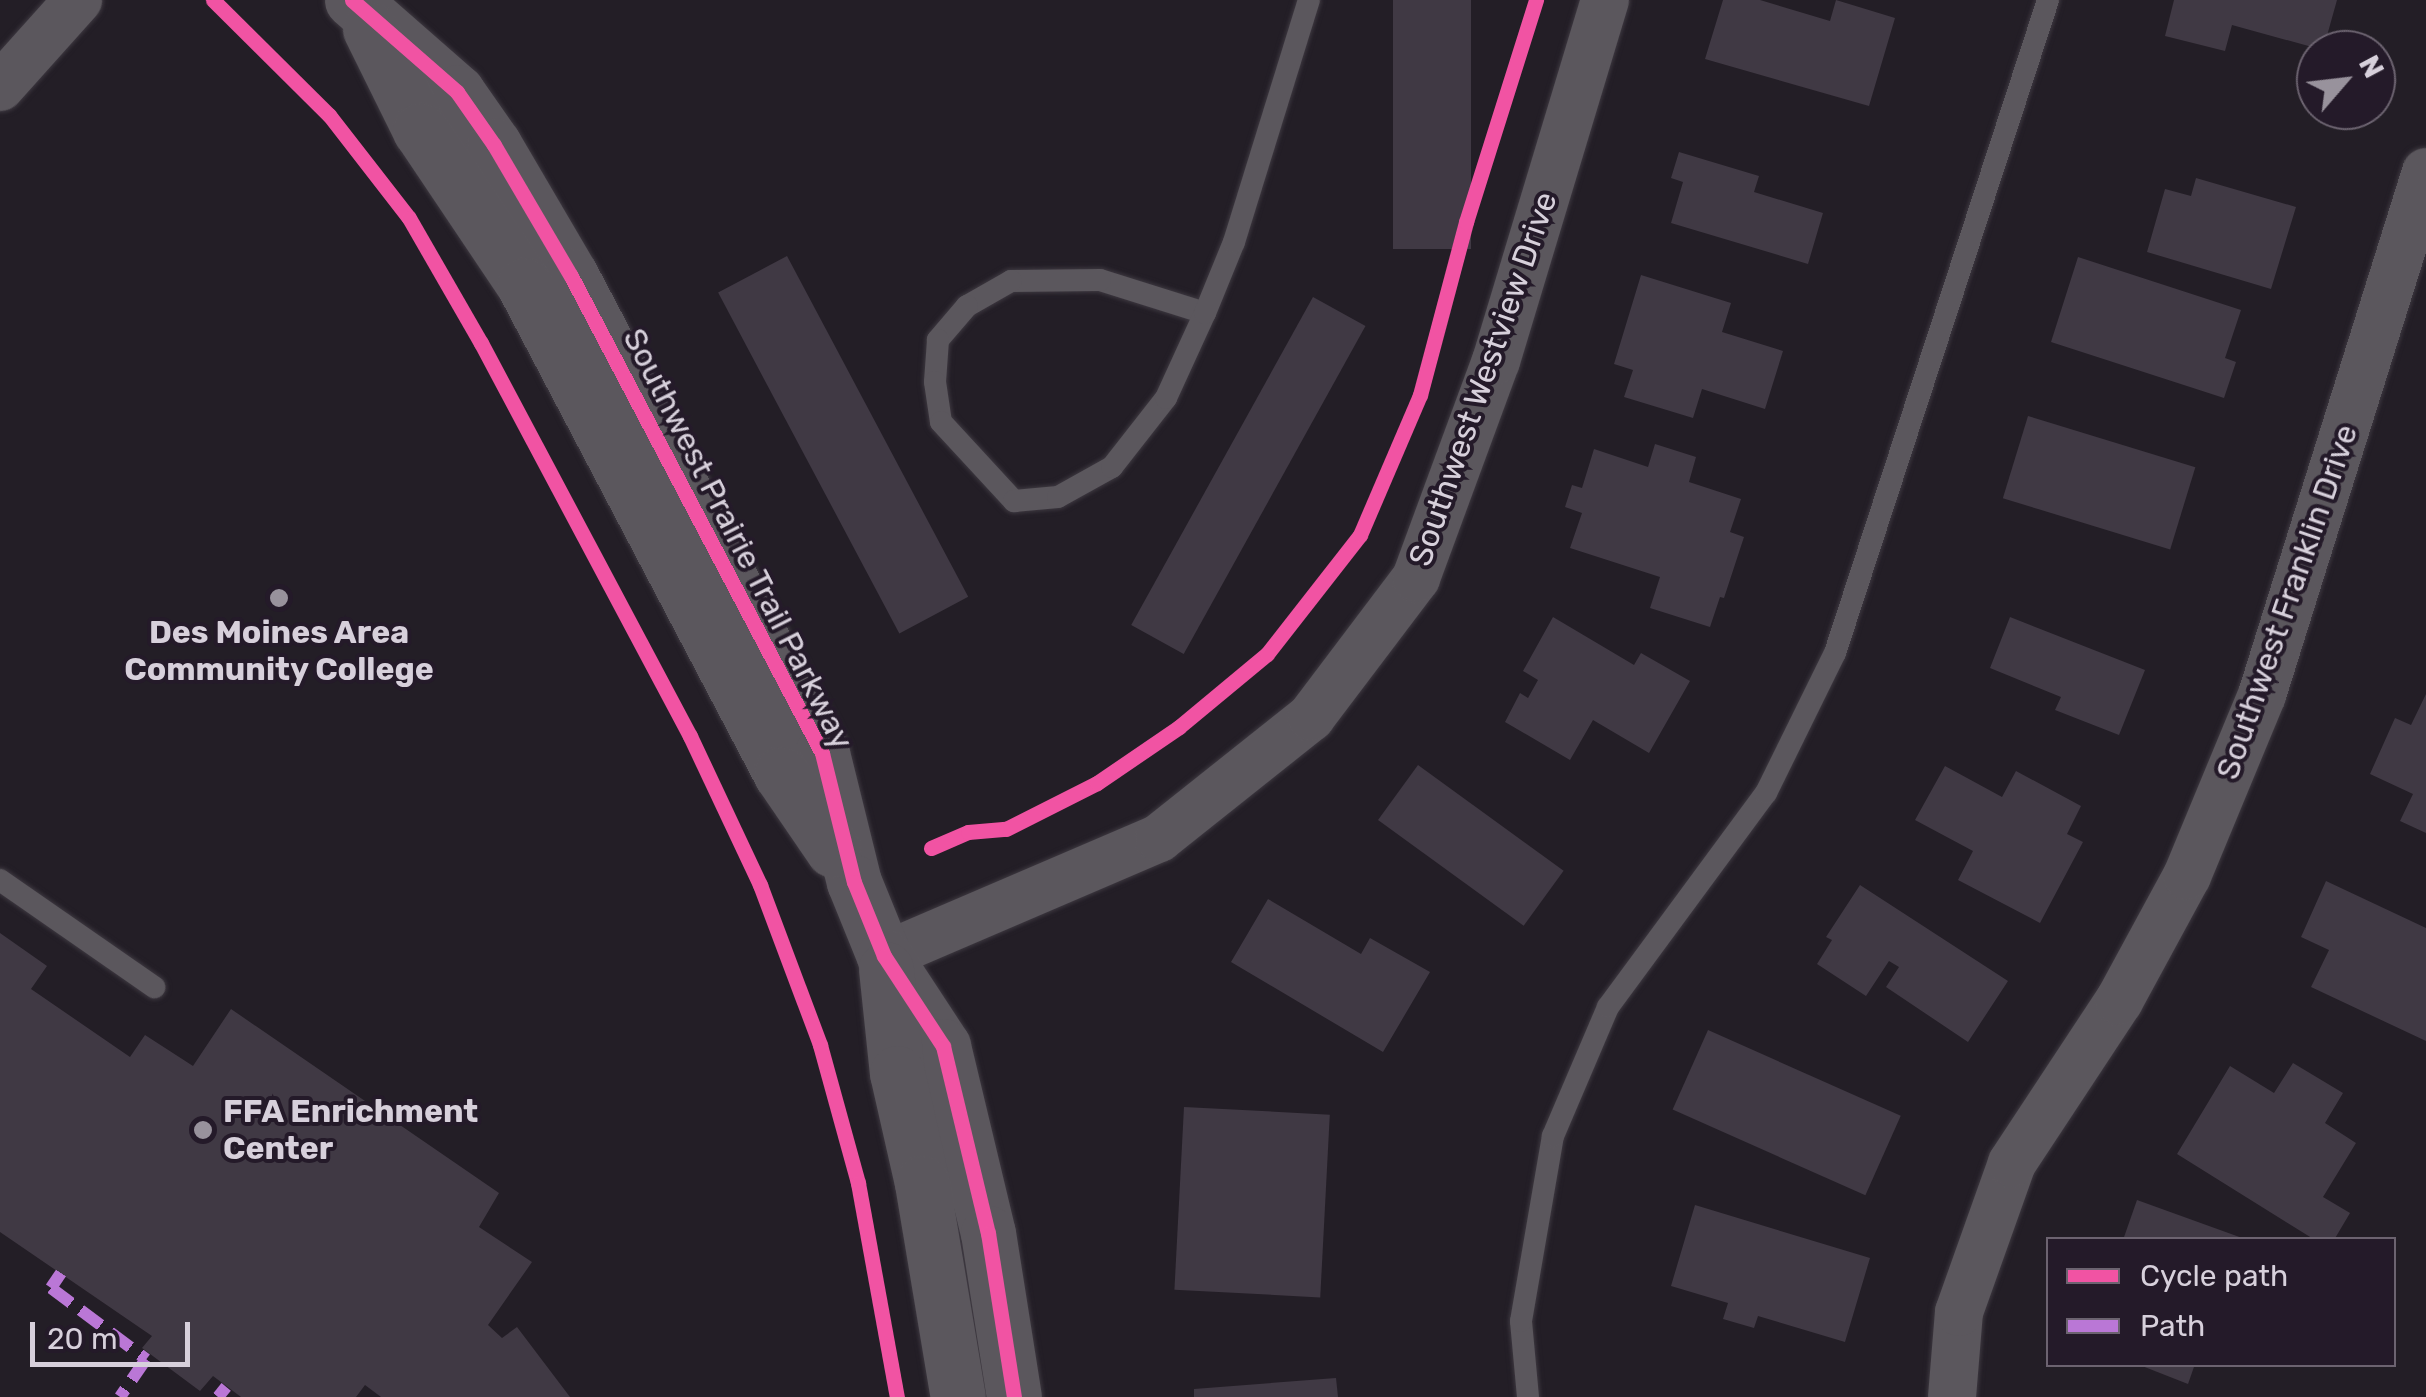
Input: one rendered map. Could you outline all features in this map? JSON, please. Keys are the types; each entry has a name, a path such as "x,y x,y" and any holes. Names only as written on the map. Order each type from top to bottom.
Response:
{"street":[{"path":"0,87 78,0"},
{"name":"Southwest Westview Drive","path":"884,956 1159,838 1311,717 1416,578 1496,361 1605,0"},
{"name":"Southwest Prairie Trail Parkway","path":"356,4 457,92 539,217 822,753 854,882 884,956 942,1046 988,1233 1014,1397"},
{"name":"Southwest Franklin Drive","path":"1952,1397 1958,1312 2012,1163 2118,1001 2187,876 2262,695 2426,172"},
{"name":"Southwest Prairie Trail Parkway","path":"884,956 897,1073 922,1183 958,1397"}],"lane":[{"path":"1205,313 1100,280 1011,281 968,306 938,340 935,382 941,422 1014,500 1058,497 1112,467 1166,398 1205,313 1240,224 1309,0"},
{"path":"1528,1397 1521,1321 1552,1136 1608,1007 1766,793 1836,653 2048,0"},
{"path":"0,880 154,987"}],"building":[{"path":"1393,0 1471,0 1471,249 1393,249"},
{"path":"1723,0 1760,0 1830,21 1836,0 1895,18 1869,106 1705,59"},
{"path":"2174,0 2337,0 2329,30 2296,30 2296,43 2232,25 2225,51 2165,36"},
{"path":"1679,152 1759,176 1754,192 1823,213 1808,264 1671,223 1683,182 1671,178"},
{"path":"2196,178 2296,207 2271,289 2147,252 2165,189 2191,196"},
{"path":"787,256 968,597 899,633 718,293"},
{"path":"2078,257 2241,310 2225,358 2236,362 2224,398 2051,342"},
{"path":"1641,275 1731,303 1722,332 1783,351 1765,409 1702,389 1693,418 1624,397 1633,370 1614,364"},
{"path":"1313,297 1365,326 1184,654 1131,625"},
{"path":"2028,416 2195,467 2170,549 2003,498"},
{"path":"1655,444 1696,457 1689,482 1741,499 1730,532 1744,537 1710,627 1650,608 1660,577 1570,548 1582,513 1565,507 1572,485 1582,488 1594,449 1648,467"},
{"path":"1553,617 1634,665 1641,653 1690,681 1649,753 1593,720 1570,760 1505,722 1520,693 1528,698 1538,680 1523,671"},
{"path":"2010,617 2145,670 2119,735 2055,710 2061,697 1990,668"},
{"path":"2426,694 2426,833 2400,821 2413,794 2370,774 2395,718 2411,725"},
{"path":"1418,765 1564,871 1524,926 1378,820"},
{"path":"1945,766 2002,797 2016,771 2081,806 2067,834 2083,842 2040,923 1958,880 1973,851 1915,820"},
{"path":"2326,881 2426,928 2426,1041 2311,987 2329,950 2301,937"},
{"path":"1860,885 2008,981 1968,1042 1886,987 1899,967 1889,961 1866,996 1817,964 1832,940 1826,937"},
{"path":"1268,899 1361,954 1370,938 1430,972 1383,1052 1231,962"},
{"name":"FFA Enrichment Center","path":"0,933 47,966 31,989 130,1057 145,1035 193,1066 231,1009 499,1193 479,1227 532,1262 488,1325 502,1338 517,1327 570,1397 381,1397 365,1385 356,1397 241,1397 213,1376 200,1391 142,1348 152,1336 0,1232"},
{"path":"1708,1030 1901,1116 1865,1195 1673,1109"},
{"path":"2293,1063 2343,1093 2325,1123 2356,1143 2323,1197 2350,1213 2336,1237 2310,1237 2177,1154 2230,1066 2274,1093"},
{"path":"1184,1107 1330,1115 1320,1297 1174,1290"},
{"path":"2137,1200 2239,1237 2124,1237"},
{"path":"1695,1205 1870,1258 1845,1342 1758,1316 1754,1328 1723,1319 1728,1303 1671,1286"},
{"path":"2145,1367 2194,1367 2188,1384"},
{"path":"1336,1378 1338,1397 1194,1397 1194,1389"}],"marked path":[{"path":"61,1273 51,1288 146,1359 120,1397"},
{"path":"218,1397 226,1387"}],"cycle path":[{"path":"213,0 329,115 409,218 481,343 690,736 760,885 820,1045 858,1183 897,1397"},
{"path":"352,0 457,92 494,145 571,276 822,753 854,882 884,956 943,1046 988,1233 1014,1397"},
{"path":"931,848 968,832 1006,829 1097,783 1179,727 1267,654 1360,535 1420,395 1466,222 1536,0"}],"place":[{"name":"Des Moines Area Community College","path":"279,598"},
{"name":"FFA Enrichment Center","path":"203,1130"}]}
